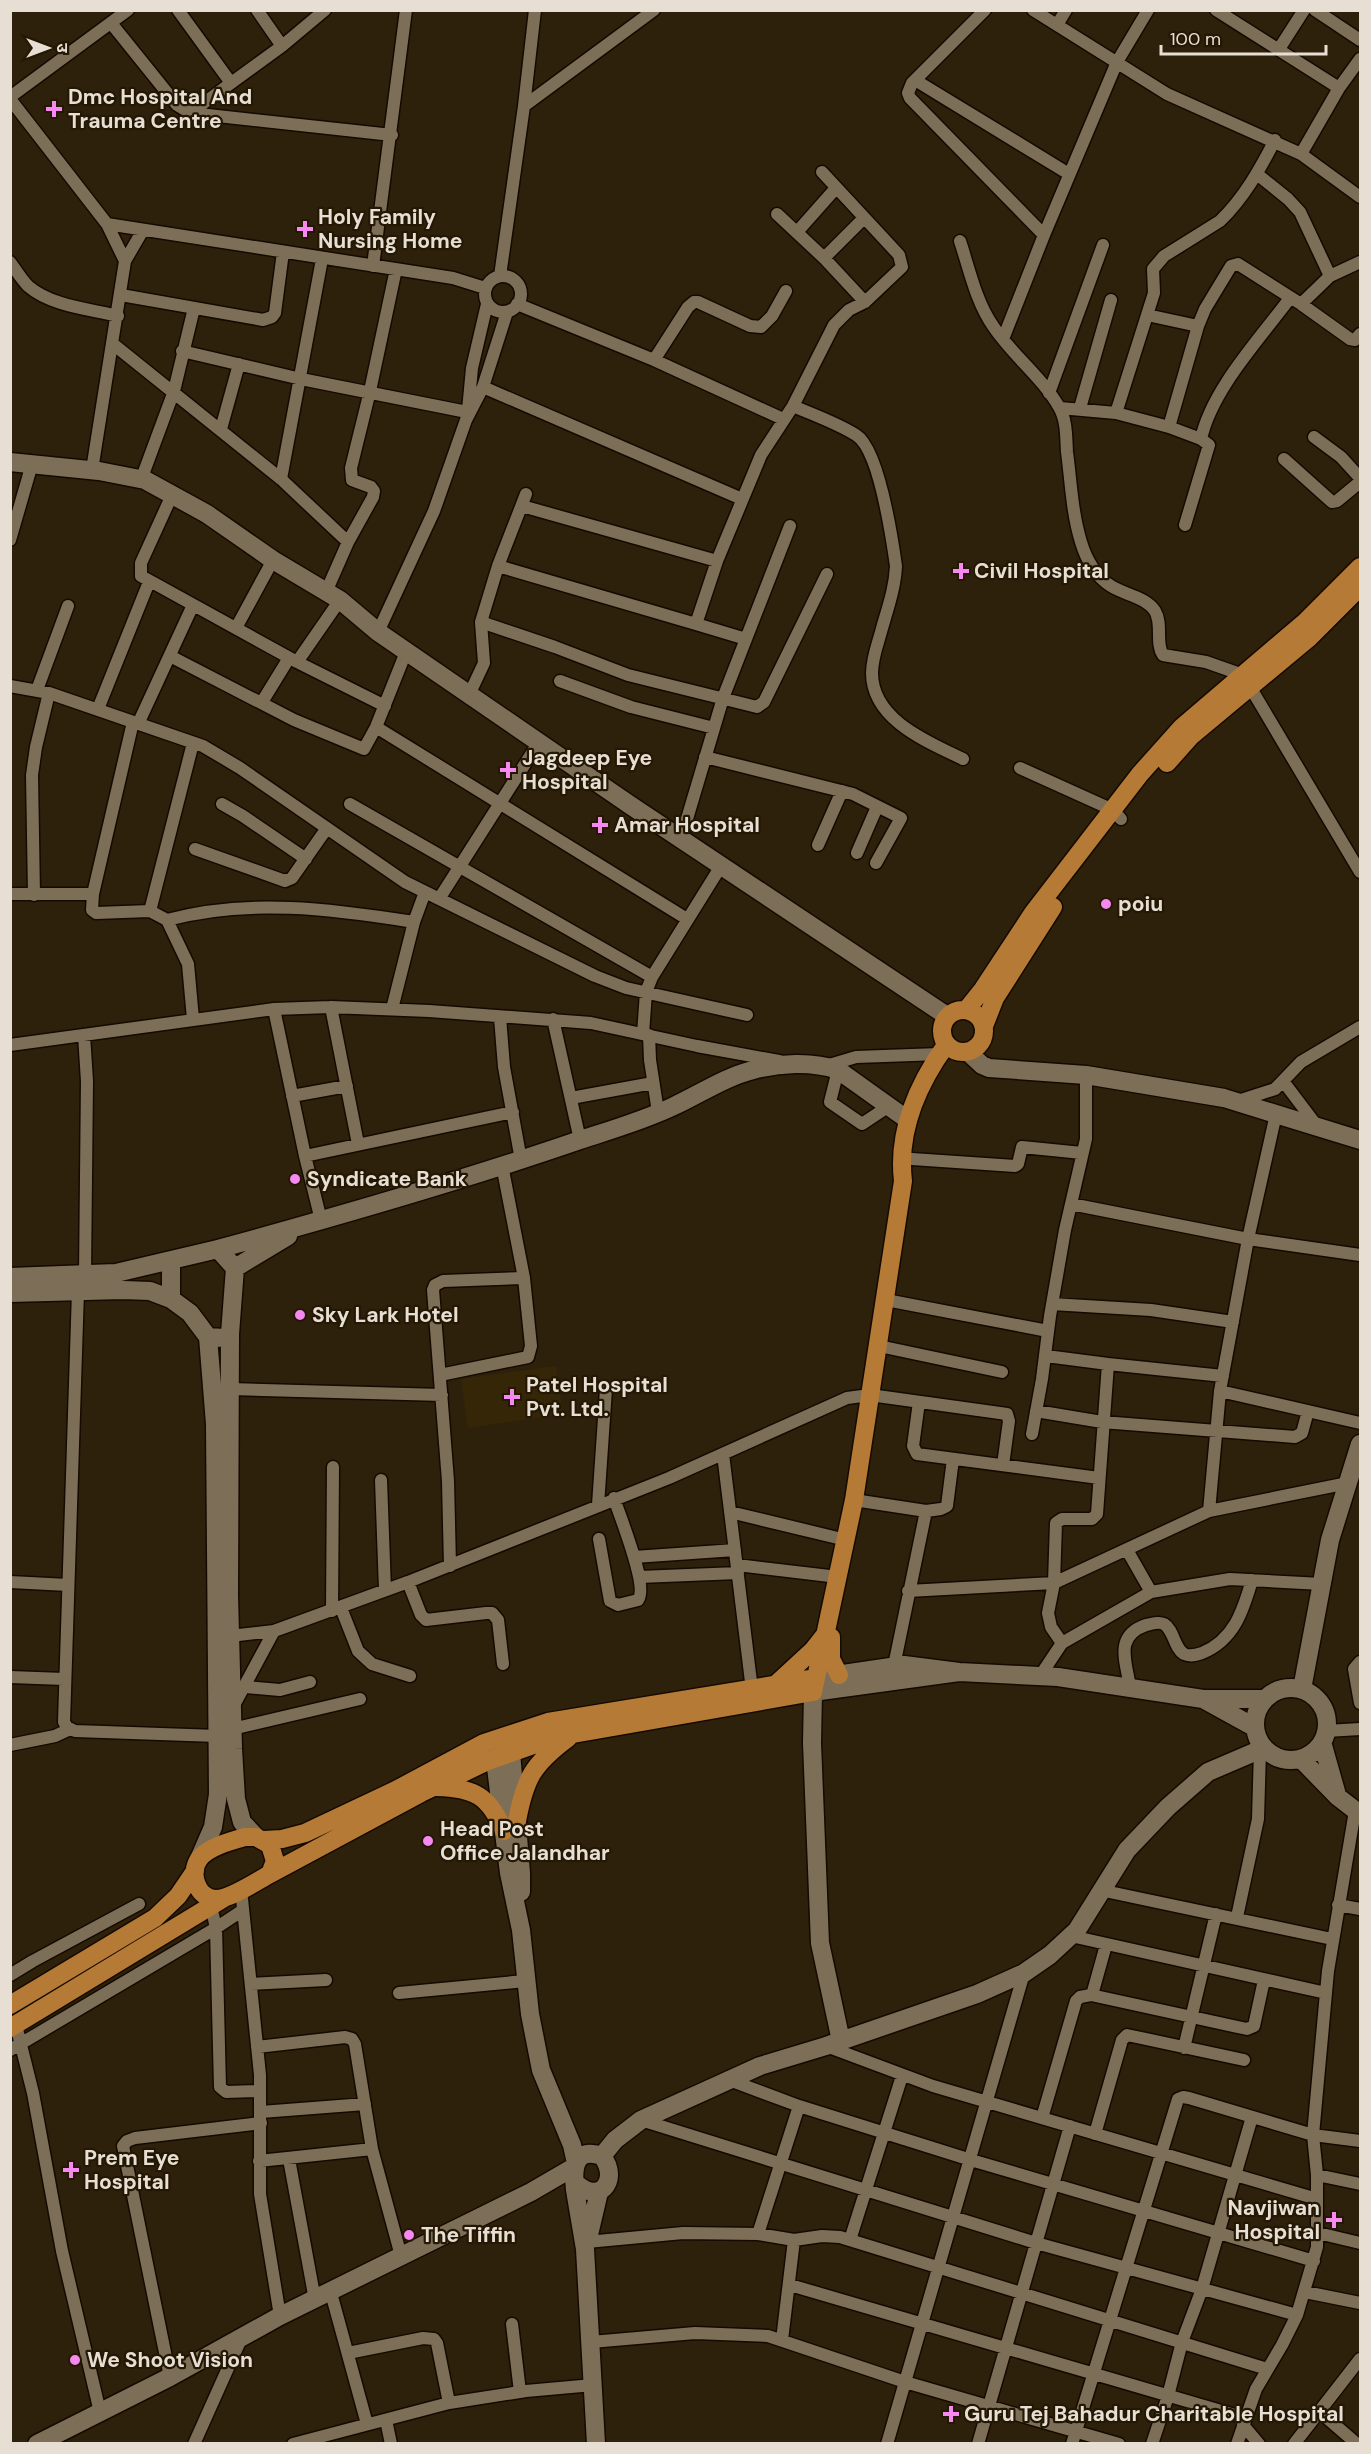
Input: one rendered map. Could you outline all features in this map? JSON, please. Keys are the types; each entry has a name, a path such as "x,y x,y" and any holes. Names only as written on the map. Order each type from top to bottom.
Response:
{"main road":[{"path":"1247,680 1360,567"},
{"path":"815,1685 854,1500 903,1181 901,1165 908,1120 922,1081 952,1050 976,1048 983,1037 984,1026 995,998 1074,870 1182,727 1310,637 1360,587"},
{"path":"967,1010 1033,913 1074,870"},
{"path":"952,1050 941,1028 947,1016 960,1009 967,1010 978,1016 984,1026"},
{"path":"903,1181 911,1166 917,1122 930,1085 952,1050"},
{"path":"830,1615 831,1659 839,1675"},
{"path":"774,1686 813,1650 826,1634"},
{"path":"14,2026 218,1902 434,1787 548,1722 774,1686 815,1685"},
{"path":"10,2005 155,1918 178,1896 197,1865 229,1842 245,1837 282,1839 305,1833 394,1791 502,1747 815,1685"},
{"path":"434,1787 468,1790 484,1800 510,1826 530,1776 544,1756 574,1733"},
{"path":"260,1838 274,1854 274,1869 270,1874"},
{"path":"197,1865 198,1890 204,1896 218,1902"}],"street":[{"path":"125,261 107,224 10,98 128,10"},
{"path":"178,10 231,83"},
{"path":"257,10 282,45"},
{"path":"189,113 282,45 325,10"},
{"path":"373,266 392,135 406,10"},
{"path":"500,276 535,10"},
{"path":"524,106 654,10"},
{"path":"985,10 915,80 910,87 910,98 1044,235"},
{"path":"1033,10 1167,94 1275,140 1301,154 1360,197"},
{"path":"1057,25 1066,10"},
{"path":"1003,339 1117,62 1148,10"},
{"path":"1216,10 1339,88"},
{"path":"1279,49 1304,10"},
{"path":"1315,10 1360,40"},
{"path":"111,23 177,105 189,113 392,135"},
{"path":"1301,154 1339,88 1360,59"},
{"path":"915,80 1069,174"},
{"path":"1116,412 1154,293 1152,273 1156,264 1164,256 1220,221 1257,174 1275,140"},
{"path":"696,624 717,561 761,455 793,406 834,325 849,310 865,302 899,272 902,261 899,255 863,219 822,172"},
{"path":"1257,174 1288,199 1300,213 1330,276"},
{"path":"797,232 836,188"},
{"path":"777,214 824,258 865,302"},
{"path":"824,258 863,219"},
{"path":"107,224 322,259 396,268 453,278 485,288"},
{"path":"92,470 122,295 125,261 143,230"},
{"path":"960,241 982,306 991,324 1060,408 1065,430 1073,510 1081,543 1089,561 1099,576 1111,586 1139,599 1154,610 1160,651 1163,656 1206,662 1247,680 1360,872"},
{"path":"1049,393 1103,245"},
{"path":"122,295 263,320 272,317 275,313 283,252"},
{"path":"281,479 322,259"},
{"path":"10,262 26,284 51,300 118,316"},
{"path":"1201,439 1206,418 1217,396 1295,301 1330,276 1360,262"},
{"path":"1169,427 1198,326 1205,309 1233,264 1238,264 1350,339 1355,340 1360,334"},
{"path":"262,702 293,660 333,596 348,542 373,496 374,491 371,487 353,482 350,474 396,268"},
{"path":"378,632 434,512 467,416 483,387 512,308 520,297 519,286 508,277 500,276 492,279 485,288 487,304 472,368 467,416"},
{"path":"10,282 26,284"},
{"path":"654,360 688,307 694,302 750,326 761,327 772,316 786,291"},
{"path":"1080,408 1112,300"},
{"path":"487,304 497,311 512,308 654,360 783,419"},
{"path":"141,480 174,391 194,308"},
{"path":"1147,315 1198,326"},
{"path":"113,344 281,479 348,542"},
{"path":"182,351 301,379 370,392 467,416"},
{"path":"221,429 238,364"},
{"path":"483,387 741,499"},
{"path":"793,406 858,436 867,446 874,462 896,566 896,581 873,665 874,688 882,704 902,725 920,738 963,759"},
{"path":"1060,408 1116,412 1169,427 1208,442 1209,449 1185,525"},
{"path":"1284,459 1332,502 1337,501 1360,480 1347,462 1314,437"},
{"path":"10,462 92,470 141,480 207,514 273,560 333,596 406,652 947,1016"},
{"path":"10,540 32,464"},
{"path":"469,695 484,663 481,622 498,566 526,494"},
{"path":"172,495 139,569 141,576 293,660 385,706"},
{"path":"522,506 717,561"},
{"path":"681,839 723,698 790,526"},
{"path":"236,628 273,560"},
{"path":"498,566 746,639"},
{"path":"481,622 628,675 761,706 827,574"},
{"path":"98,709 149,582"},
{"path":"193,605 170,656 135,723 93,894 92,907 94,912 150,911 167,920 188,964 193,1019"},
{"path":"34,895 32,775 43,691 68,606"},
{"path":"170,656 294,720 360,748 367,746 406,652"},
{"path":"560,681 631,706 714,728"},
{"path":"11,686 43,691 193,743 240,768 372,861 425,892 595,976 626,988 747,1015"},
{"path":"376,727 687,919"},
{"path":"439,898 539,742"},
{"path":"150,911 193,743"},
{"path":"705,757 853,794 901,818 876,863"},
{"path":"1020,768 1117,814"},
{"path":"818,845 842,791"},
{"path":"222,804 306,859"},
{"path":"350,804 652,977"},
{"path":"857,853 878,807"},
{"path":"195,849 280,881 292,878 327,828"},
{"path":"658,1112 646,1035 646,992 652,977 721,866"},
{"path":"392,1009 414,922 425,892"},
{"path":"10,894 93,894"},
{"path":"167,920 225,909 261,907 360,913 414,922"},
{"path":"331,1007 358,1144"},
{"path":"10,1045 274,1009 331,1007 392,1009 553,1019 591,1023 801,1065 832,1068 864,1056 952,1050 989,1068 1086,1075 1235,1102 1360,1140"},
{"path":"274,1009 305,1156 314,1222"},
{"path":"500,1017 504,1067 521,1160"},
{"path":"553,1019 580,1140"},
{"path":"1235,1102 1266,1093 1283,1081 1301,1062 1360,1027"},
{"path":"70,1729 64,1722 64,1679 82,1283 87,1081 84,1035"},
{"path":"10,1293 82,1283 116,1272 171,1261 314,1222 580,1140 658,1112 749,1070 769,1065 801,1065"},
{"path":"832,1068 908,1120"},
{"path":"832,1068 830,1102 862,1124 889,1106"},
{"path":"1032,1434 1046,1356 1052,1304 1087,1130 1086,1075"},
{"path":"1283,1081 1317,1126"},
{"path":"571,1098 653,1083"},
{"path":"292,1096 347,1086"},
{"path":"305,1156 513,1112"},
{"path":"1209,1511 1220,1391 1248,1239 1276,1114"},
{"path":"912,1159 1016,1166 1019,1163 1022,1147 1082,1153"},
{"path":"440,1375 528,1357 531,1346 524,1278 502,1165"},
{"path":"1071,1204 1248,1239 1360,1255"},
{"path":"235,1268 314,1222"},
{"path":"218,1249 235,1268 230,1334 232,1710"},
{"path":"171,1261 171,1299"},
{"path":"10,1277 150,1291 171,1299 190,1313 208,1337 215,1424 225,1732 242,1822 260,1838"},
{"path":"450,1566 448,1481 433,1290 435,1285 443,1281 524,1278"},
{"path":"886,1300 1048,1331"},
{"path":"1052,1304 1150,1311 1233,1322"},
{"path":"208,1337 224,1338 230,1334"},
{"path":"879,1346 1002,1372"},
{"path":"1046,1356 1223,1376"},
{"path":"1062,1643 1048,1620 1054,1583 1056,1522 1062,1519 1090,1519 1095,1516 1108,1364"},
{"path":"230,1389 442,1395"},
{"path":"598,1505 606,1389"},
{"path":"1220,1391 1360,1423"},
{"path":"230,1636 274,1631 450,1566 723,1454 847,1398 870,1395 1007,1414 1009,1421 1003,1465"},
{"path":"919,1402 913,1439 914,1450 917,1454 1099,1478"},
{"path":"1036,1411 1102,1422 1295,1437 1302,1433 1308,1411"},
{"path":"1302,1689 1330,1540 1360,1444"},
{"path":"723,1454 752,1690"},
{"path":"854,1500 926,1511 941,1509 947,1506 953,1459"},
{"path":"333,1467 337,1609 358,1651 372,1664 410,1676"},
{"path":"381,1480 385,1590"},
{"path":"908,1591 1054,1583 1209,1511 1348,1483"},
{"path":"599,1539 612,1603 618,1605 638,1600 642,1590 639,1577 614,1498"},
{"path":"894,1666 926,1511"},
{"path":"730,1512 846,1540"},
{"path":"634,1557 735,1550"},
{"path":"1127,1550 1151,1592"},
{"path":"639,1577 737,1569 838,1577"},
{"path":"1040,1676 1062,1643 1151,1592 1218,1581 1252,1580 1322,1584"},
{"path":"1130,1688 1124,1645 1129,1635 1138,1628 1158,1622 1167,1626 1181,1652 1186,1655 1196,1655 1210,1650 1230,1633 1238,1620 1252,1580"},
{"path":"10,1582 68,1585"},
{"path":"408,1582 421,1615 429,1622 486,1613 496,1616 504,1664"},
{"path":"197,1865 213,1827 225,1732 232,1710 274,1631"},
{"path":"1360,1662 1354,1669 1360,1702"},
{"path":"815,1685 839,1675 904,1665 959,1672 1040,1676 1203,1699 1264,1699 1283,1688 1302,1689 1321,1704 1327,1718 1324,1736 1338,1797"},
{"path":"815,1685 959,1672"},
{"path":"10,1677 64,1679"},
{"path":"246,1687 280,1690 310,1682"},
{"path":"815,1685 812,1743 820,1943 834,2043"},
{"path":"10,1745 55,1736 70,1729 225,1732 360,1699"},
{"path":"1203,1699 1254,1727"},
{"path":"1237,1917 1258,1819 1262,1749 1254,1727 1255,1715 1264,1699"},
{"path":"1262,1749 1278,1758 1301,1759 1313,1753 1324,1736 1360,1729"},
{"path":"502,1747 510,1826 522,1873 520,1930 525,1981 541,2070 572,2145 580,2181 586,2246 596,2444"},
{"path":"580,2181 588,2154 599,2155 641,2120 760,2066 977,1994 1024,1973 1071,1936 1084,1920 1100,1890 1126,1851 1168,1807 1197,1781 1224,1764 1262,1749"},
{"path":"1237,2444 1256,2389 1297,2315 1314,2261 1318,2233 1317,2175 1313,2135 1326,1993 1338,1905 1358,1813 1338,1797 1301,1759"},
{"path":"241,1889 260,2091 260,2194 280,2316"},
{"path":"1100,1890 1237,1917 1332,1939"},
{"path":"218,1902 216,1928 220,2087 226,2092 260,2091"},
{"path":"10,1976 33,1961 139,1904"},
{"path":"1338,1905 1360,1909"},
{"path":"16,2047 243,1910"},
{"path":"1184,2048 1215,1914"},
{"path":"1071,1936 1326,1993"},
{"path":"1092,1995 1106,1945"},
{"path":"888,2444 1024,1973"},
{"path":"251,1984 326,1980"},
{"path":"1042,2118 1076,2001 1083,1995 1092,1995 1191,2018 1252,2028 1264,1980"},
{"path":"399,1993 525,1981"},
{"path":"14,2026 16,2047 33,2093 62,2251 100,2412"},
{"path":"1095,2134 1124,2037 1130,2035 1244,2061"},
{"path":"257,2047 349,2037 355,2044 372,2149 401,2256"},
{"path":"834,2043 902,2076 1317,2199"},
{"path":"850,2240 902,2076"},
{"path":"729,2080 799,2106 971,2160 1314,2261"},
{"path":"1072,2444 1160,2153 1180,2097 1313,2135 1360,2141"},
{"path":"170,2377 123,2146 127,2141 135,2138 261,2117 365,2104"},
{"path":"758,2234 799,2106"},
{"path":"37,2444 58,2439 100,2412 170,2377 280,2316 531,2193 580,2181 607,2184 610,2176 608,2165 558,2114"},
{"path":"1152,2444 1168,2396 1182,2342 1202,2289 1252,2117"},
{"path":"641,2120 1036,2243 1297,2315"},
{"path":"978,2444 1070,2127"},
{"path":"259,2161 372,2149"},
{"path":"289,2159 323,2296 348,2353 367,2424"},
{"path":"1317,2175 1360,2184"},
{"path":"586,2246 683,2233 758,2234 794,2240 830,2236 850,2240 1268,2369"},
{"path":"1318,2233 1360,2243"},
{"path":"782,2340 794,2240"},
{"path":"790,2285 1168,2396 1244,2422 1259,2444"},
{"path":"1305,2292 1360,2302"},
{"path":"512,2324 520,2392"},
{"path":"591,2342 695,2332 751,2334 782,2340 905,2382 1119,2444"},
{"path":"348,2353 423,2338 434,2339 437,2343 449,2403"},
{"path":"194,2444 241,2339"},
{"path":"1294,2444 1360,2359"},
{"path":"293,2444 449,2403 520,2392 593,2385"},
{"path":"1320,2412 1357,2444"},
{"path":"386,2420 392,2444"},
{"path":"344,2430 347,2444"}],"shaded area":[{"name":"Patel Hospital Pvt. Ltd.","path":"556,1366 563,1414 468,1428 461,1379"}],"place":[{"name":"Dmc Hospital And Trauma Centre","path":"54,109"},
{"name":"Holy Family Nursing Home","path":"305,229"},
{"name":"Civil Hospital","path":"961,571"},
{"name":"Jagdeep Eye Hospital","path":"508,770"},
{"name":"Amar Hospital","path":"600,825"},
{"name":"poiu","path":"1106,904"},
{"name":"Syndicate Bank","path":"295,1179"},
{"name":"Sky Lark Hotel","path":"300,1315"},
{"name":"Patel Hospital Pvt. Ltd.","path":"512,1397"},
{"name":"Head Post Office Jalandhar","path":"428,1841"},
{"name":"Prem Eye Hospital","path":"71,2170"},
{"name":"Navjiwan Hospital","path":"1334,2220"},
{"name":"The Tiffin","path":"409,2235"},
{"name":"We Shoot Vision","path":"75,2360"},
{"name":"Guru Tej Bahadur Charitable Hospital","path":"951,2414"}]}
